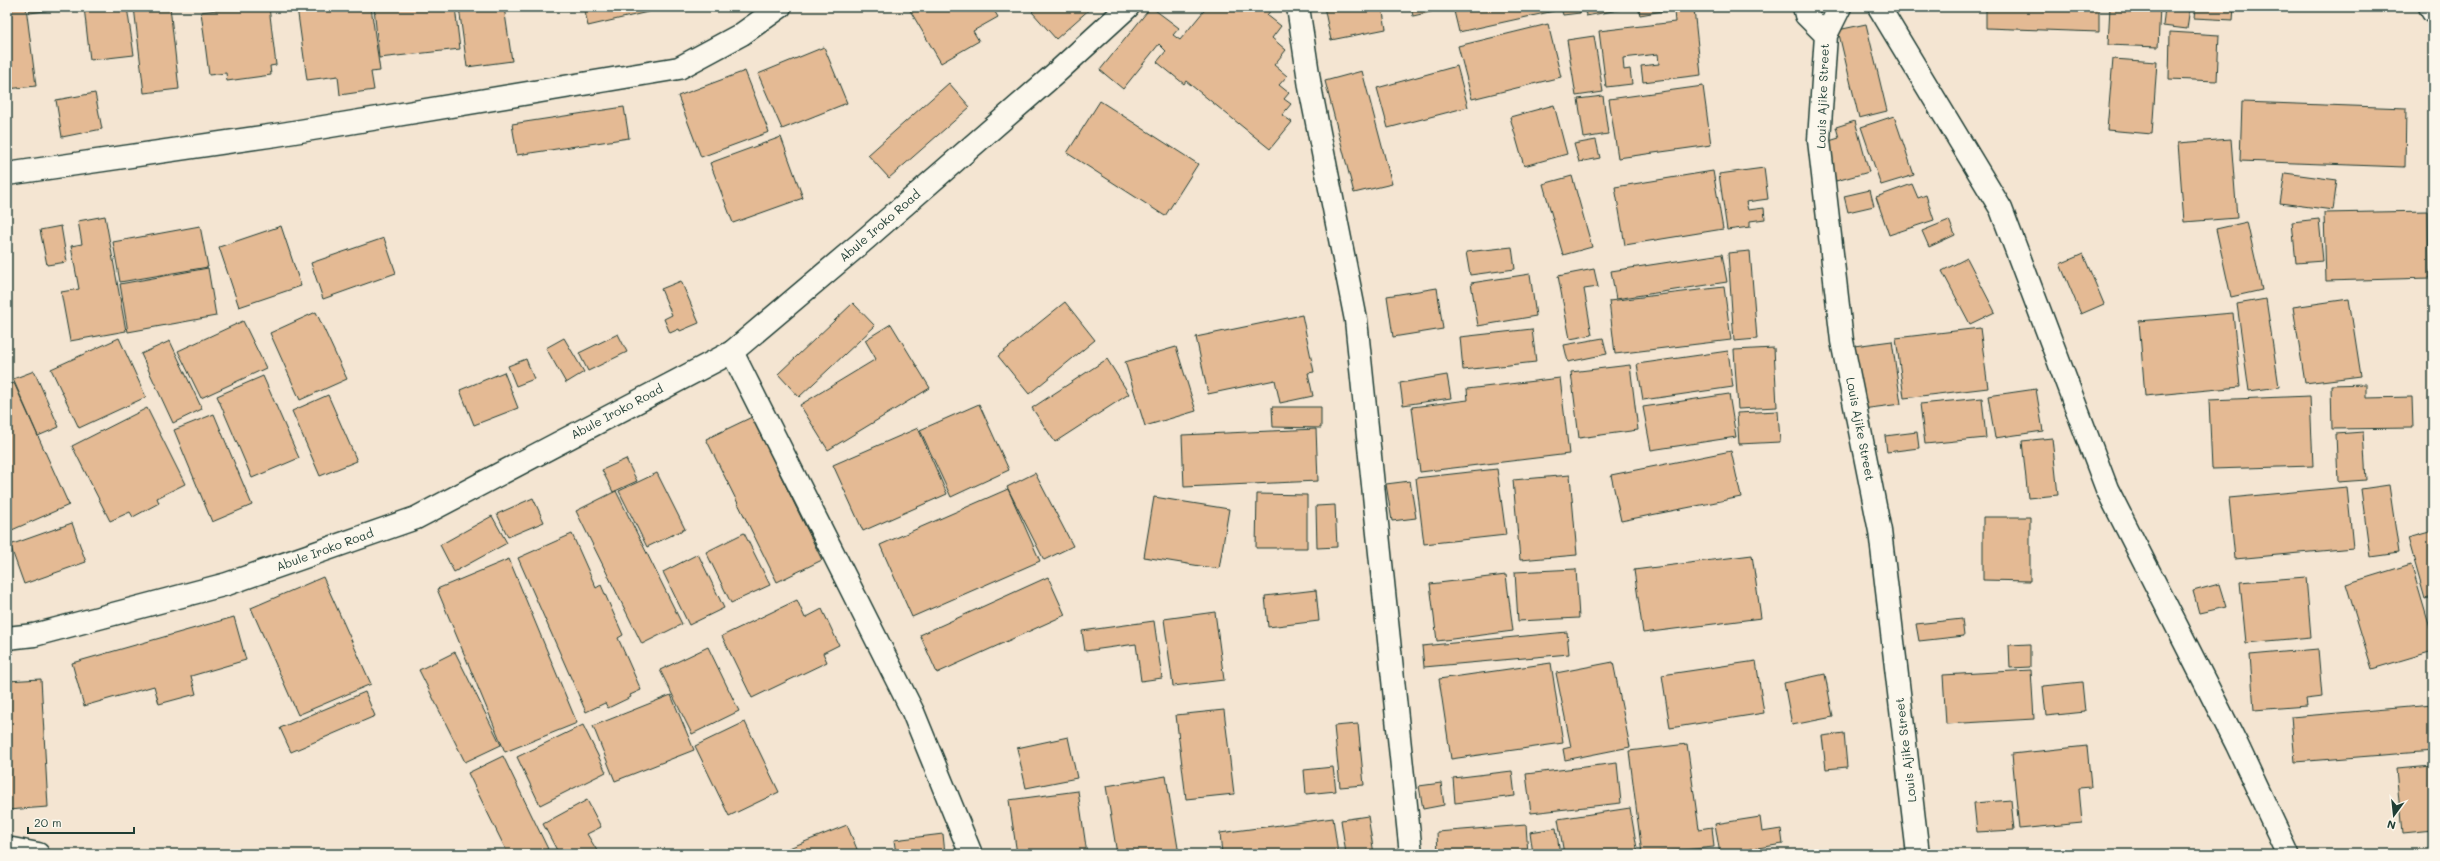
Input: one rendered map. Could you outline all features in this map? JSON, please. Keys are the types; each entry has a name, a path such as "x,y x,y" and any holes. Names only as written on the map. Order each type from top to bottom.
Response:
{"street":[{"path":"7,174 276,135 679,68 742,34 780,7"},
{"name":"Abule Iroko Road","path":"7,638 34,635 227,584 416,518 732,352 867,238 1056,73 1128,7"},
{"path":"1298,7 1310,87 1356,320 1411,854"},
{"path":"1804,7 1806,15 1826,35"},
{"name":"Louis Ajike Street","path":"1840,7 1826,35 1819,140 1842,341 1880,531 1918,854"},
{"path":"1878,7 2001,209 2107,489 2236,745 2288,854"},
{"path":"2430,7 2433,12"},
{"path":"732,352 913,712 971,854"},
{"path":"7,848 38,854"}],"building":[{"path":"7,7 26,7 36,86 7,89"},
{"path":"29,7 74,7 30,13"},
{"path":"84,7 127,7 134,55 90,60"},
{"path":"134,7 170,7 179,89 144,93"},
{"path":"240,7 269,7 276,65 270,66 271,75 227,81 226,73 209,75 201,12"},
{"path":"297,7 371,7 380,71 371,72 374,90 340,95 338,76 307,80"},
{"path":"374,7 455,7 460,49 379,58"},
{"path":"459,7 504,7 512,61 467,67"},
{"path":"584,7 664,7 665,8 588,26"},
{"path":"908,7 992,7 998,17 973,31 979,41 941,63"},
{"path":"1037,7 1092,7 1056,39 1032,12"},
{"path":"1151,7 1179,28 1173,35 1180,40 1207,7 1274,7 1267,15 1281,26 1272,38 1286,50 1274,65 1287,76 1279,85 1289,93 1284,99 1291,104 1282,115 1292,122 1270,149 1186,81 1184,84 1157,62 1166,51 1159,44 1123,89 1100,70"},
{"path":"1324,7 1382,7 1386,29 1331,40"},
{"path":"1411,7 1452,7 1413,16"},
{"path":"1453,7 1553,7 1554,11 1459,32"},
{"path":"1561,7 1579,7 1580,13 1563,15"},
{"path":"1585,7 1629,7 1629,8 1586,16"},
{"path":"1638,7 1685,7 1640,15"},
{"path":"1986,7 2099,7 2099,32 1986,28"},
{"path":"2110,7 2160,7 2158,47 2108,45"},
{"path":"2165,7 2190,7 2187,29 2163,26"},
{"path":"2195,7 2234,7 2233,20 2194,18"},
{"path":"1694,9 1701,75 1643,82 1641,66 1659,64 1658,54 1623,58 1624,70 1630,69 1632,84 1606,87 1599,31 1675,22 1674,11"},
{"path":"1548,24 1561,77 1472,99 1458,46"},
{"path":"1866,24 1887,111 1859,118 1838,30"},
{"path":"2170,32 2219,35 2217,81 2169,79"},
{"path":"1594,36 1603,92 1576,96 1567,40"},
{"path":"824,47 847,103 782,129 758,74"},
{"path":"2113,59 2157,62 2152,134 2107,130"},
{"path":"1457,66 1468,107 1388,128 1377,88"},
{"path":"745,71 769,132 701,157 678,96"},
{"path":"1362,71 1392,184 1354,193 1325,81"},
{"path":"949,83 970,107 889,178 868,155"},
{"path":"1703,86 1711,145 1618,158 1609,99"},
{"path":"95,93 102,129 62,137 56,100"},
{"path":"1603,96 1608,134 1584,138 1578,99"},
{"path":"1100,101 1198,164 1165,216 1067,153"},
{"path":"2242,102 2406,108 2405,167 2240,161"},
{"path":"1554,105 1567,154 1524,166 1510,117"},
{"path":"624,107 629,138 517,155 512,124"},
{"path":"1894,116 1914,175 1881,185 1861,127"},
{"path":"1855,121 1869,172 1836,181 1826,142 1839,138 1836,127"},
{"path":"781,137 803,198 733,223 710,163"},
{"path":"2231,139 2237,218 2184,222 2178,143"},
{"path":"1596,140 1600,158 1579,162 1574,144"},
{"path":"1764,168 1768,199 1746,202 1748,210 1764,208 1765,219 1750,221 1750,227 1727,230 1719,174"},
{"path":"1713,171 1723,229 1625,245 1615,187"},
{"path":"2285,173 2337,180 2333,210 2280,203"},
{"path":"1572,176 1592,247 1563,255 1543,184"},
{"path":"1912,184 1918,198 1926,195 1934,220 1889,235 1876,197"},
{"path":"1870,190 1874,206 1848,212 1844,196"},
{"path":"2428,211 2429,278 2326,281 2324,213"},
{"path":"105,216 126,331 70,341 61,292 79,289 71,246 82,244 78,221"},
{"path":"2319,219 2323,261 2296,263 2292,222"},
{"path":"1949,220 1955,235 1929,247 1922,231"},
{"path":"2247,222 2262,290 2231,297 2216,229"},
{"path":"61,226 67,262 47,265 40,230"},
{"path":"200,226 208,267 120,282 113,242"},
{"path":"281,226 301,286 239,307 219,247"},
{"path":"384,238 396,273 323,299 311,263"},
{"path":"1512,247 1515,269 1470,275 1466,252"},
{"path":"1750,251 1757,339 1734,341 1728,253"},
{"path":"1722,254 1727,282 1616,299 1611,271"},
{"path":"2083,254 2104,304 2081,314 2060,264"},
{"path":"1967,258 1995,312 1970,324 1942,271"},
{"path":"208,268 216,316 128,332 120,284"},
{"path":"1594,269 1598,287 1584,289 1592,335 1570,339 1558,276"},
{"path":"1530,274 1536,316 1478,326 1471,283"},
{"path":"681,281 699,323 680,331 679,329 670,333 664,319 672,315 661,289"},
{"path":"1724,287 1731,340 1615,354 1609,301"},
{"path":"1437,288 1443,329 1393,337 1387,296"},
{"path":"2266,299 2279,387 2249,391 2237,304"},
{"path":"2349,299 2361,376 2305,383 2293,307"},
{"path":"1065,302 1095,340 1029,394 998,356"},
{"path":"853,303 875,326 799,397 778,374"},
{"path":"316,312 347,379 300,400 270,333"},
{"path":"2233,313 2240,387 2145,396 2139,321"},
{"path":"1302,315 1314,372 1308,373 1313,396 1280,403 1275,380 1208,394 1196,337"},
{"path":"243,321 266,368 201,398 178,351"},
{"path":"891,324 930,388 828,450 800,405 876,359 865,340"},
{"path":"1980,328 1988,388 1904,398 1896,338"},
{"path":"1532,329 1536,362 1463,370 1460,337"},
{"path":"618,334 627,352 588,371 579,353"},
{"path":"119,338 146,397 79,428 51,369"},
{"path":"564,338 584,372 566,383 546,348"},
{"path":"1603,338 1607,354 1568,362 1564,345"},
{"path":"170,341 202,409 173,423 141,354"},
{"path":"1892,341 1901,404 1862,409 1854,346"},
{"path":"1176,347 1196,411 1145,426 1125,362"},
{"path":"1774,348 1777,407 1738,409 1734,350"},
{"path":"1728,351 1733,387 1643,400 1637,364"},
{"path":"526,359 534,379 516,386 508,366"},
{"path":"1107,359 1129,394 1055,442 1032,408"},
{"path":"1630,365 1638,430 1579,438 1571,372"},
{"path":"34,371 59,427 38,436 13,379"},
{"path":"504,372 518,408 474,425 460,390"},
{"path":"1447,375 1451,398 1403,405 1400,383"},
{"path":"263,376 299,458 252,478 217,396"},
{"path":"1560,378 1569,454 1420,472 1412,407 1468,400 1467,389"},
{"path":"14,383 69,505 12,530 7,520 7,386"},
{"path":"2366,384 2366,398 2412,397 2413,428 2332,429 2331,385"},
{"path":"2036,389 2043,431 1995,438 1988,396"},
{"path":"1729,394 1736,437 1651,450 1643,407"},
{"path":"328,395 357,461 320,476 292,411"},
{"path":"2310,396 2313,466 2212,469 2209,400"},
{"path":"1982,398 1986,438 1925,444 1920,404"},
{"path":"979,404 1009,470 951,497 920,430"},
{"path":"1272,407 1321,407 1321,428 1273,427"},
{"path":"147,408 185,484 157,498 159,503 133,517 130,512 110,521 72,446"},
{"path":"1778,411 1780,442 1739,444 1737,413"},
{"path":"214,414 252,505 212,522 174,430"},
{"path":"752,417 822,560 777,582 706,439"},
{"path":"918,428 947,494 863,531 833,465"},
{"path":"1316,429 1318,481 1184,487 1182,435"},
{"path":"1917,432 1919,448 1887,452 1885,436"},
{"path":"2363,432 2366,480 2338,482 2336,434"},
{"path":"2052,438 2058,495 2028,498 2022,441"},
{"path":"1731,451 1741,497 1621,521 1611,475"},
{"path":"626,459 637,481 613,492 602,470"},
{"path":"1497,469 1506,535 1424,544 1416,478"},
{"path":"657,473 685,529 647,547 619,491"},
{"path":"1035,473 1073,546 1044,560 1007,487"},
{"path":"1570,475 1577,555 1520,560 1513,480"},
{"path":"1410,481 1416,518 1392,521 1386,484"},
{"path":"2389,485 2399,553 2370,557 2361,489"},
{"path":"2347,487 2353,548 2235,559 2229,498"},
{"path":"1008,489 1040,561 912,617 880,545"},
{"path":"616,491 682,624 642,644 576,511"},
{"path":"1257,494 1307,495 1307,548 1256,548"},
{"path":"1154,497 1229,509 1219,569 1144,557"},
{"path":"533,498 544,522 508,537 497,514"},
{"path":"1335,505 1337,547 1317,548 1316,506"},
{"path":"492,516 507,543 454,572 440,545"},
{"path":"1983,517 2030,517 2030,581 1983,580"},
{"path":"72,523 86,562 24,584 10,545"},
{"path":"2433,531 2433,597 2425,599 2408,538"},
{"path":"744,533 770,585 731,603 706,552"},
{"path":"572,534 596,588 601,585 623,635 618,638 641,690 630,695 631,697 608,708 605,703 586,712 518,558"},
{"path":"698,554 724,608 689,625 663,572"},
{"path":"1752,555 1761,618 1643,633 1634,570"},
{"path":"509,559 577,723 505,752 437,589"},
{"path":"2411,564 2433,638 2433,651 2372,669 2346,584"},
{"path":"1576,569 1579,618 1518,621 1515,572"},
{"path":"1506,575 1513,631 1437,641 1430,584"},
{"path":"323,577 371,684 298,715 251,608"},
{"path":"1048,577 1065,615 937,673 920,635"},
{"path":"2306,577 2311,637 2246,643 2240,582"},
{"path":"2219,584 2226,607 2199,613 2193,591"},
{"path":"1316,590 1319,621 1268,627 1265,596"},
{"path":"797,600 805,618 822,609 839,645 823,653 827,662 752,698 722,636"},
{"path":"1215,612 1224,680 1173,686 1164,619"},
{"path":"234,617 246,660 191,676 196,694 159,704 154,686 84,706 72,663"},
{"path":"1962,619 1964,636 1919,641 1916,624"},
{"path":"1154,621 1162,678 1141,681 1136,644 1085,651 1082,631"},
{"path":"1567,632 1569,654 1424,667 1422,646"},
{"path":"2030,644 2030,667 2010,668 2009,645"},
{"path":"708,647 739,711 692,734 660,670"},
{"path":"2318,649 2322,697 2305,699 2306,706 2254,710 2250,655"},
{"path":"455,652 501,745 465,762 419,670"},
{"path":"1756,661 1764,713 1670,728 1662,675"},
{"path":"1613,662 1630,747 1565,760 1563,749 1571,747 1556,673"},
{"path":"1551,663 1563,743 1451,759 1439,679"},
{"path":"2031,670 2034,719 1946,724 1943,675"},
{"path":"1825,674 1833,717 1792,725 1784,683"},
{"path":"41,679 48,807 7,810 7,681"},
{"path":"2082,682 2085,712 2046,716 2043,686"},
{"path":"365,692 375,716 291,752 280,728"},
{"path":"671,695 694,750 615,781 593,726"},
{"path":"2433,705 2433,751 2295,762 2291,717"},
{"path":"1224,710 1234,794 1186,799 1176,715"},
{"path":"745,722 779,792 729,816 695,746"},
{"path":"1358,724 1364,785 1340,787 1334,726"},
{"path":"583,725 606,772 540,805 517,757"},
{"path":"1844,733 1847,767 1826,769 1822,736"},
{"path":"1068,737 1077,778 1026,788 1017,748"},
{"path":"1687,744 1699,829 1712,827 1714,847 1642,854 1629,751"},
{"path":"2087,746 2091,787 2079,788 2082,823 2019,829 2012,754"},
{"path":"503,756 548,849 536,854 508,854 468,773"},
{"path":"1617,763 1621,803 1531,813 1526,774"},
{"path":"2433,766 2433,830 2402,833 2396,769"},
{"path":"1333,767 1336,791 1306,794 1304,770"},
{"path":"1512,771 1515,796 1455,803 1453,778"},
{"path":"1166,776 1179,854 1117,854 1106,786"},
{"path":"1441,783 1444,805 1423,809 1419,786"},
{"path":"1078,791 1087,854 1017,854 1009,800"},
{"path":"587,800 601,827 587,834 599,854 559,854 543,824"},
{"path":"2011,800 2014,830 1977,832 1974,803"},
{"path":"1630,808 1638,854 1564,854 1558,819"},
{"path":"1368,816 1374,854 1346,854 1341,820"},
{"path":"1760,817 1762,832 1781,829 1783,844 1720,854 1715,824"},
{"path":"1333,818 1338,854 1222,854 1220,833"},
{"path":"847,825 859,854 774,854"},
{"path":"1526,825 1528,854 1438,854 1437,832"},
{"path":"1556,828 1560,854 1533,854 1530,832"},
{"path":"943,834 945,854 896,854 894,840"}]}
